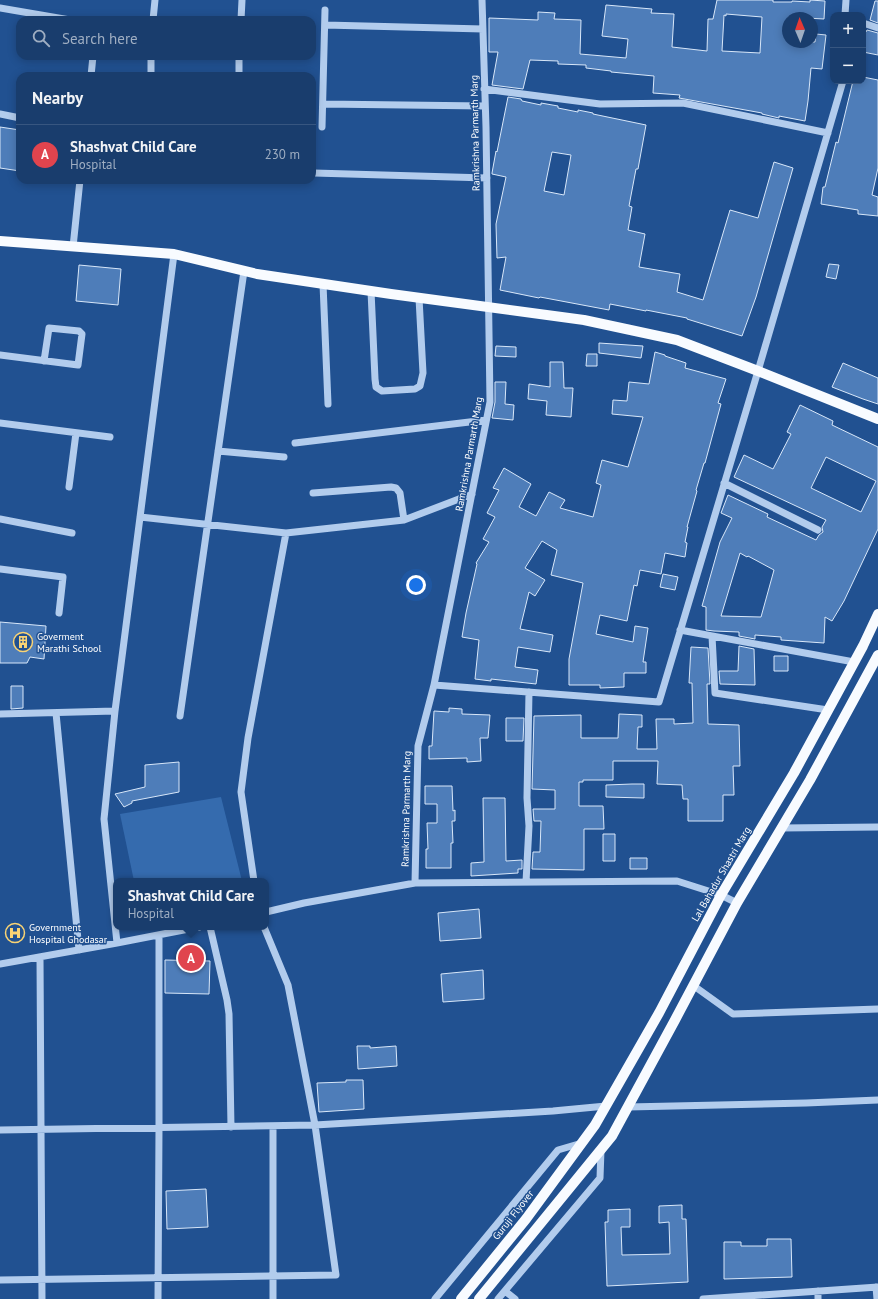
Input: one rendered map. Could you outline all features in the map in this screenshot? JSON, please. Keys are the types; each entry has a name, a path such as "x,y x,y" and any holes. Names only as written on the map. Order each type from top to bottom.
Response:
{"main road":[{"path":"0,241 174,254 244,271 323,284 584,320 677,340 878,420"},
{"name":"Lal Bahadur Shastri Marg","path":"582,1143 606,1106 659,1013 721,896 794,773 854,662 878,614"},
{"path":"479,1299 612,1136 694,986 737,903 810,780 878,655"},
{"name":"Guruji Flyover","path":"461,1299 526,1219 582,1143"}],"street":[{"path":"153,16 155,0"},
{"path":"241,16 242,0"},
{"name":"Ramkrishna Parmarth Marg","path":"415,883 418,746 434,685 490,402 486,106 484,89 482,0"},
{"path":"846,0 846,12"},
{"path":"0,8 47,16"},
{"path":"322,127 325,10"},
{"path":"866,24 878,28"},
{"path":"325,25 483,30"},
{"path":"91,72 93,60"},
{"path":"151,60 151,72"},
{"path":"239,60 239,72"},
{"path":"434,685 659,702 842,84"},
{"path":"484,89 600,104 683,103 828,133"},
{"path":"323,104 486,106"},
{"path":"0,114 16,117"},
{"path":"316,173 487,178"},
{"path":"73,247 80,184"},
{"path":"113,912 104,819 115,710 174,254"},
{"path":"180,716 244,271"},
{"path":"323,284 328,404"},
{"path":"371,291 375,380 376,387 382,391 415,389 420,386 422,382 423,373 420,298"},
{"path":"0,355 44,361 78,365 81,332 49,328 44,361"},
{"path":"295,443 486,420"},
{"path":"0,423 110,438"},
{"path":"69,488 76,434"},
{"path":"218,451 284,457"},
{"path":"724,483 818,530"},
{"path":"313,493 391,486 396,488 400,493 404,520"},
{"path":"140,517 286,533 404,520 472,494"},
{"path":"0,519 72,533"},
{"path":"254,878 241,792 248,738 286,533"},
{"path":"0,569 63,577 59,613"},
{"path":"680,630 854,662"},
{"path":"712,636 715,693 828,710"},
{"path":"526,882 529,826 527,798 529,692"},
{"path":"0,714 115,710"},
{"path":"56,713 79,950"},
{"path":"782,828 878,827"},
{"path":"269,911 304,903 415,883 678,881 737,903"},
{"path":"115,930 116,943"},
{"path":"0,964 184,930"},
{"path":"211,930 229,1014 231,1127"},
{"path":"0,1280 336,1275 315,1125 288,985 265,930"},
{"path":"158,1299 160,1128 159,935"},
{"path":"40,957 42,1299"},
{"path":"694,986 733,1014 878,1009"},
{"path":"628,1107 878,1100"},
{"path":"0,1130 315,1125 554,1111 606,1106"},
{"path":"272,1126 273,1299"},
{"path":"435,1299 558,1150 582,1143"},
{"path":"498,1299 600,1178 601,1150"},
{"path":"703,1299 877,1287 877,1299"},
{"path":"505,1291 515,1299"},
{"path":"818,1291 818,1299"}],"shaded area":[{"path":"221,797 241,878 133,878 120,814"}],"building":[{"path":"717,0 773,0 773,2 810,2 810,0 825,1 824,19 818,19 818,12 782,12 782,48 818,48 818,34 826,35 822,69 811,68 805,121 779,116 779,118 762,113 679,98 680,95 653,93 654,76 586,68 586,65 558,64 558,61 530,60 523,89 492,85 498,52 489,52 489,18 538,20 538,12 555,13 554,19 581,20 580,54 626,58 628,39 602,36 606,5 652,9 651,13 674,14 672,47 707,51 708,19 713,19","holes":["724,15 762,17 760,53 722,51"]},
{"path":"875,1 878,1 878,23 870,20"},
{"path":"867,30 878,33 878,55 866,53"},
{"path":"866,78 878,80 878,168 872,195 878,197 878,216 858,214 858,210 821,204 823,187 825,187 836,142 838,143 852,84 866,84"},
{"path":"508,97 541,105 541,103 558,106 558,108 578,112 578,110 646,125 638,169 636,169 629,206 632,207 628,230 645,234 639,267 680,274 677,292 703,300 730,210 758,218 774,162 793,168 756,297 742,336 687,318 646,310 610,304 609,310 500,290 506,257 497,258 496,224 506,177 492,174 496,151 497,152","holes":["552,152 571,155 564,195 544,191"]},
{"path":"0,127 16,129 16,170 0,168"},
{"path":"829,264 839,265 836,279 826,277"},
{"path":"79,265 121,269 118,305 76,301"},
{"path":"599,343 643,346 641,358 599,353"},
{"path":"496,346 516,347 516,357 495,356"},
{"path":"655,352 686,363 685,368 726,379 718,403 721,404 687,527 685,557 665,553 661,574 640,570 637,586 634,585 627,621 600,615 596,634 633,642 635,626 648,628 643,662 646,662 646,673 624,673 624,687 600,688 600,685 569,685 569,659 583,583 551,575 557,550 542,541 525,568 545,580 535,596 529,592 520,629 553,635 550,652 518,647 515,667 538,670 536,684 491,679 491,681 475,679 479,640 462,637 476,563 489,542 483,539 495,517 487,513 499,490 493,488 504,468 531,484 519,507 536,516 549,492 565,500 560,508 593,517 601,485 596,483 602,460 628,467 643,417 612,414 613,400 627,401 629,382 649,384"},
{"path":"587,354 597,354 597,366 586,366"},
{"path":"550,362 563,362 564,388 573,388 571,417 546,415 547,401 528,399 529,384 550,387"},
{"path":"843,363 878,378 878,404 832,387"},
{"path":"495,382 506,382 505,404 514,405 513,420 492,418 495,402"},
{"path":"800,405 833,421 832,425 878,447 878,529 844,601 832,621 825,617 824,643 781,640 781,637 755,635 755,639 739,636 739,632 706,630 706,607 702,606 720,542 732,518 721,513 728,495 768,514 767,517 816,540 823,532 822,527 826,520 734,477 744,455 773,469 791,434 787,432","holes":["826,457 876,481 861,512 811,488","740,553 774,570 761,617 721,616"]},
{"path":"663,574 678,577 675,590 660,587"},
{"name":"Goverment Marathi School","path":"0,622 46,626 44,659 30,657 27,663 0,663"},
{"path":"739,646 754,649 755,685 720,684 719,671 738,671"},
{"path":"691,647 708,648 710,684 707,684 708,724 739,725 740,766 733,766 734,795 723,795 723,821 688,821 688,799 683,799 682,785 657,784 658,761 613,761 613,780 583,780 583,782 579,782 579,806 603,806 604,829 584,829 584,870 532,869 533,852 540,852 541,821 534,821 533,809 555,809 555,790 532,789 534,716 581,715 581,738 618,738 619,714 642,715 642,727 638,727 637,749 657,749 656,719 674,719 674,724 693,723 692,683 689,683"},
{"path":"774,656 788,656 788,671 774,671"},
{"path":"11,686 23,686 23,708 11,709"},
{"path":"449,708 462,709 462,714 490,715 488,738 480,738 481,761 467,762 467,758 429,759 429,746 432,746 434,711 449,712"},
{"path":"506,718 524,718 523,741 506,741"},
{"path":"179,762 179,792 132,801 132,803 124,807 115,794 145,787 145,765"},
{"path":"644,784 644,798 606,797 606,785"},
{"path":"425,786 452,786 455,821 452,821 453,843 451,843 451,868 426,868 426,849 428,849 427,823 437,823 437,804 425,804"},
{"path":"483,798 505,798 506,861 522,860 522,869 518,869 518,873 471,876 471,863 484,862"},
{"path":"603,834 615,834 615,861 603,861"},
{"path":"630,858 647,858 647,869 630,869"},
{"path":"479,909 481,938 440,941 438,913"},
{"path":"165,960 210,961 209,994 165,993"},
{"path":"483,970 484,999 443,1002 441,974"},
{"path":"357,1046 370,1046 370,1048 396,1046 397,1066 358,1069"},
{"path":"346,1080 363,1080 364,1109 319,1112 317,1083 346,1082"},
{"path":"206,1189 208,1227 167,1229 166,1191"},
{"path":"682,1205 682,1219 686,1219 688,1282 607,1286 605,1222 608,1222 608,1210 630,1209 630,1227 621,1227 622,1255 670,1254 669,1222 659,1223 659,1206"},
{"path":"767,1239 791,1239 792,1277 724,1279 724,1242 741,1242 741,1246 767,1246"}],"place":[{"name":"Goverment Marathi School","path":"23,642"},
{"name":"Government Hospital Ghodasar","path":"15,933"},
{"name":"Shashvat Child Care","path":"191,958"}]}
